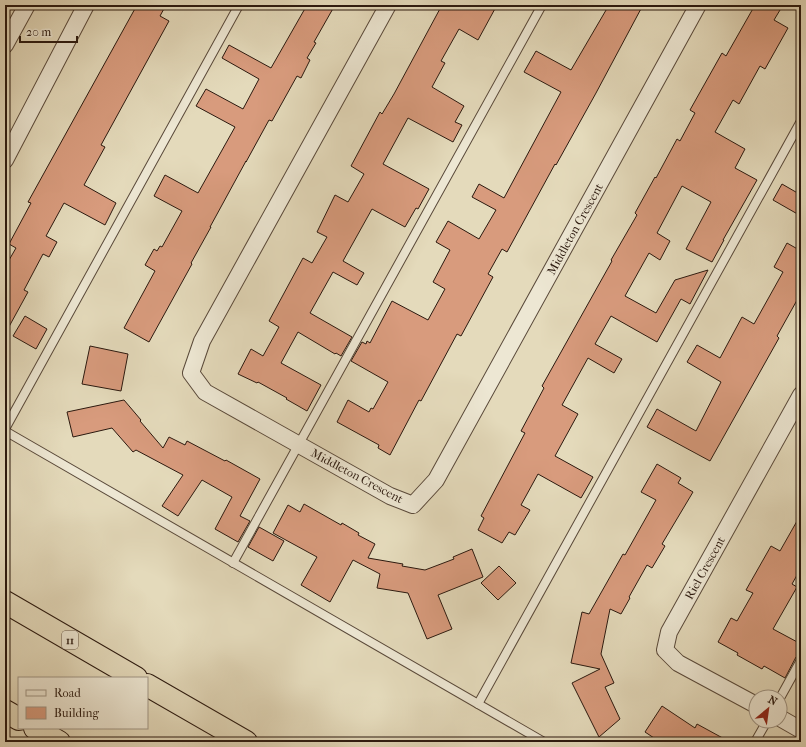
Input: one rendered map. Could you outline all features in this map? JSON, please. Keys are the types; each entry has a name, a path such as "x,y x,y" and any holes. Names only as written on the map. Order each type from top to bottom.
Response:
{"highway":[{"name":"11","path":"5,602 134,677"},
{"path":"148,686 246,742"},
{"path":"5,710 18,718"},
{"path":"37,729 59,742"}],"street":[{"path":"5,45 28,5"},
{"path":"5,160 86,5"},
{"name":"Middleton Crescent","path":"388,5 202,341 191,373 205,392 390,496 413,505 436,480 698,5"},
{"name":"Riel Crescent","path":"748,701 678,662 665,650 669,632 801,395"},
{"path":"788,723 801,730"}],"lane":[{"path":"239,5 5,430 544,742"},
{"path":"233,563 542,5"},
{"path":"478,704 801,121"},
{"path":"785,689 801,660"},
{"path":"755,742 762,729"}],"building":[{"path":"137,5 166,5 160,16 169,21 101,145 105,147 84,185 116,203 105,225 64,203 46,236 57,242 49,257 43,254 24,290 28,292 5,334 5,267 16,248 9,244 31,203 28,202"},
{"path":"307,5 335,5 314,42 316,43 307,58 310,60 301,78 297,76 272,121 269,120 149,342 124,328 155,271 145,265 154,249 157,251 160,246 162,247 182,211 154,196 165,175 198,193 235,127 196,106 206,89 243,109 259,79 222,58 229,45 271,68"},
{"path":"442,5 497,5 478,40 459,29 441,61 445,63 432,87 464,106 455,122 462,125 453,142 408,118 383,164 429,189 418,209 416,208 405,227 372,209 343,261 364,273 357,285 333,272 310,313 352,337 341,356 298,332 281,363 321,385 307,411 258,382 257,383 238,374 251,349 263,356 279,327 269,321 303,258 312,263 327,237 317,232 335,195 348,202 364,174 351,166 380,112 382,114 394,94"},
{"path":"609,5 643,5 596,93 507,252 502,249 488,274 493,277 461,336 457,334 421,401 419,400 390,455 378,448 379,445 337,422 348,400 369,412 371,408 373,409 388,382 351,361 362,342 366,344 367,341 370,343 392,301 428,320 445,289 433,282 450,250 436,242 448,221 479,239 496,210 472,197 479,184 504,198 561,92 524,72 536,51 571,70"},
{"path":"755,5 783,5 774,20 788,28 765,69 760,66 739,104 733,100 715,132 745,149 735,168 757,180 712,262 686,249 711,202 682,186 657,233 670,241 660,260 649,253 625,296 656,313 675,280 708,270 690,304 681,299 657,342 611,316 595,344 622,359 614,373 588,358 562,405 578,414 555,456 593,477 581,498 538,474 521,505 530,510 515,535 509,532 502,543 478,530 484,518 481,516 525,433 521,431 544,388 542,386 637,215 635,213 655,177 656,178 677,139 680,141 695,113 690,110 722,53 726,56"},
{"path":"782,184 801,195 801,216 773,200"},
{"path":"787,243 801,251 801,293 777,336 779,338 710,461 647,427 657,409 696,431 721,382 687,362 697,345 720,358 742,317 754,324 783,272 774,267"},
{"path":"25,316 47,329 36,349 13,336"},
{"path":"90,346 128,354 121,391 82,384"},
{"path":"124,400 163,448 169,437 185,445 187,441 260,479 240,516 250,521 238,542 215,529 232,497 202,480 178,516 162,506 183,475 136,450 133,452 112,428 73,437 67,412"},
{"path":"657,464 681,478 678,483 693,492 662,544 665,546 652,568 647,565 621,614 610,609 601,654 614,683 605,687 620,719 599,737 572,683 600,669 571,663 582,612 589,614 656,500 641,492"},
{"path":"304,504 341,525 342,523 359,533 358,535 375,544 368,558 403,564 402,566 425,570 454,559 453,557 472,549 483,577 438,595 452,629 427,639 408,593 377,588 380,574 353,560 330,602 301,585 317,557 273,533 288,505 300,512"},
{"path":"801,514 801,568 792,584 797,587 773,629 801,644 801,655 796,657 785,678 764,666 762,669 718,642 731,618 737,621 753,593 746,590 771,546 780,551"},
{"path":"259,527 284,541 273,561 248,547"},
{"path":"499,566 516,583 498,600 481,583"},
{"path":"662,706 695,728 697,724 730,742 660,742 645,732"}]}
